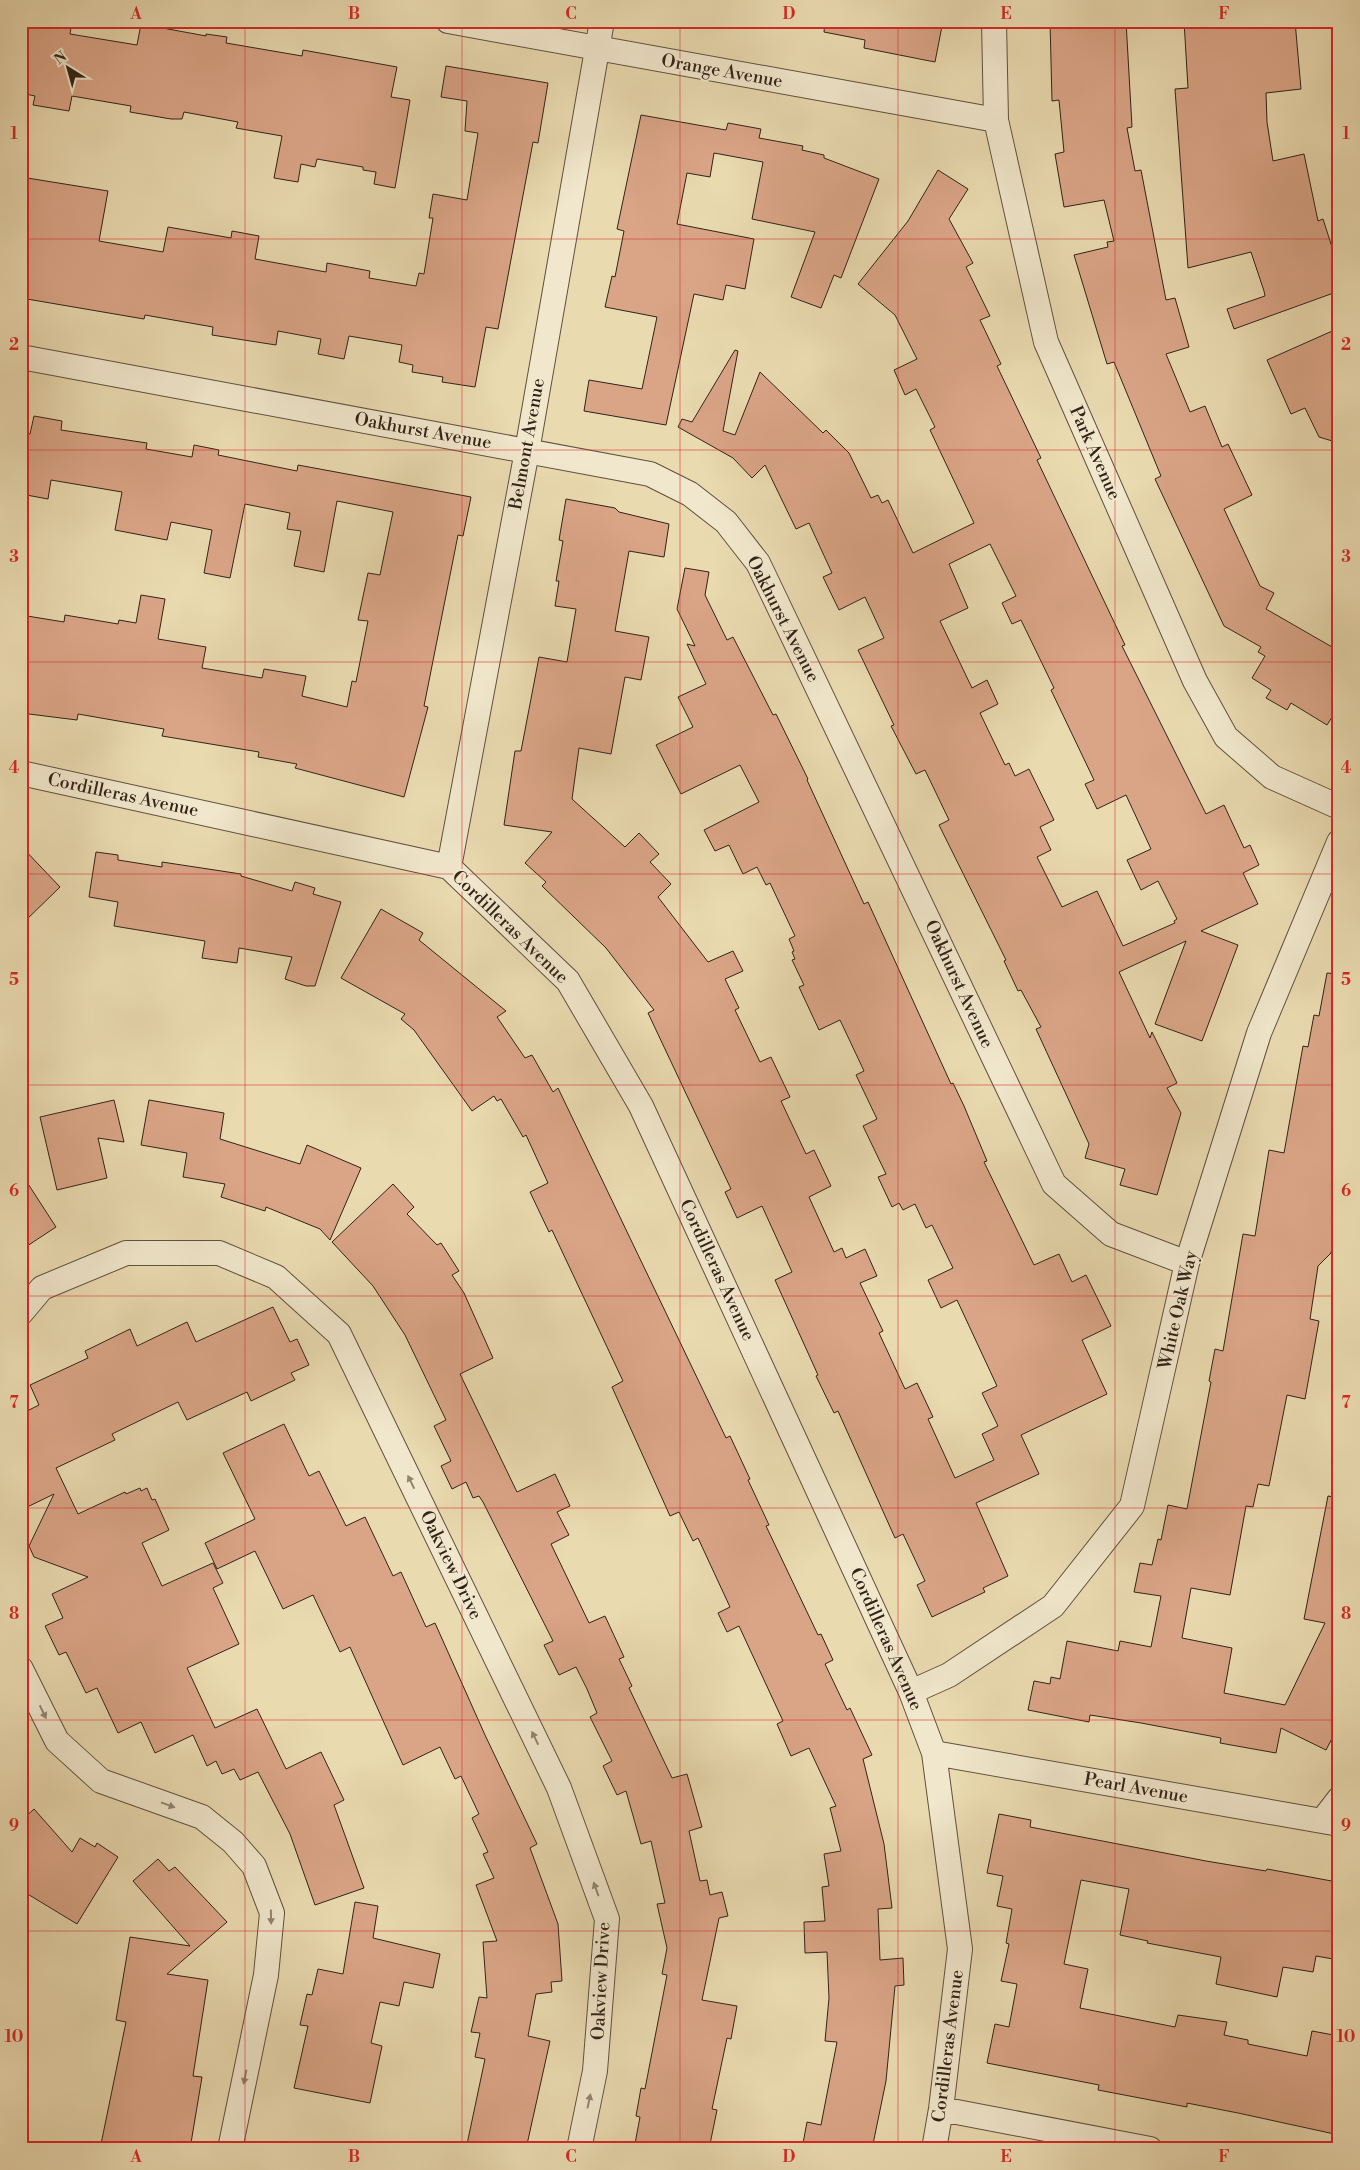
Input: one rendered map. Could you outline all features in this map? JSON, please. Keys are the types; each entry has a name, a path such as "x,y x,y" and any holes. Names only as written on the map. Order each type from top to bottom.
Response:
{"street":[{"name":"Orange Avenue","path":"448,21 996,120"},
{"name":"Belmont Avenue","path":"449,867 527,450 602,21"},
{"name":"Park Avenue","path":"994,21 996,120 1046,342 1195,681 1226,737 1272,777 1339,806"},
{"name":"Oakhurst Avenue","path":"21,357 650,474 690,494 726,522 758,563 1054,1184 1112,1234 1188,1262"},
{"name":"Cordilleras Avenue","path":"21,773 449,867 568,981 641,1106 911,1692 934,1753 960,1949 941,2109 934,2149"},
{"name":"White Oak Way","path":"911,1692 949,1675 1053,1606 1132,1506 1188,1262 1259,1033 1339,842"},
{"name":"Oakview Drive","path":"21,1312 42,1288 126,1253 219,1253 276,1277 339,1334 559,1788 607,1919 595,2071 579,2149"},
{"path":"21,1669 57,1741 101,1781 202,1817 233,1842 254,1866 272,1913 266,1974 230,2149"},
{"name":"Pearl Avenue","path":"934,1753 1330,1822"},
{"path":"1330,1822 1339,1799"},
{"path":"941,2109 1150,2149"}],"building":[{"path":"21,21 72,21 70,34 137,45 141,24 206,36 206,34 227,37 226,43 302,56 303,50 397,67 391,97 410,100 395,188 374,184 376,172 363,170 363,167 317,159 315,167 301,164 298,182 274,178 282,136 236,128 238,122 184,112 182,119 171,119 130,112 131,106 72,96 69,111 33,105 35,96 21,93"},
{"path":"825,21 943,21 935,62 864,48 865,40 824,32"},
{"path":"1050,21 1126,21 1132,127 1127,128 1135,171 1141,170 1166,300 1175,298 1189,347 1166,354 1190,412 1205,406 1222,447 1228,444 1252,495 1224,509 1260,586 1274,593 1266,609 1339,651 1339,706 1327,725 1291,703 1287,710 1266,698 1271,690 1252,678 1265,656 1258,652 1261,647 1224,626 1155,479 1161,476 1114,362 1107,364 1074,255 1108,247 1107,242 1114,241 1104,200 1064,207 1055,154 1064,152 1059,100 1052,101"},
{"path":"1184,21 1295,21 1301,89 1266,93 1267,122 1273,161 1304,154 1318,221 1323,219 1339,269 1339,291 1234,329 1227,309 1265,296 1251,252 1188,268 1175,89 1188,88"},
{"path":"446,66 548,83 538,143 533,142 498,329 486,327 475,387 442,382 443,377 412,372 413,365 399,362 402,345 349,336 344,359 318,354 321,339 278,331 276,345 212,335 213,327 145,315 144,319 21,298 21,177 108,191 99,241 163,252 168,227 231,238 232,231 259,236 255,259 326,272 327,263 370,271 369,278 416,286 419,273 424,274 433,218 429,218 433,194 467,200 478,133 465,131 467,101 441,97"},
{"path":"641,115 726,130 728,123 761,129 759,138 803,146 802,150 824,155 824,158 879,179 841,278 834,275 821,308 791,297 815,232 752,219 763,162 714,153 710,177 687,173 677,224 754,239 745,289 726,285 723,300 694,294 666,425 584,411 589,380 642,389 657,317 605,307 612,276 615,277 624,231 617,229"},
{"path":"938,170 968,189 949,219 973,263 966,267 990,316 980,320 1001,364 997,366 1041,458 1037,460 1125,645 1122,646 1206,814 1224,805 1244,848 1250,845 1259,865 1243,873 1258,904 1201,931 1238,945 1202,1041 1155,1024 1186,941 1119,972 1150,1038 1152,1032 1177,1083 1167,1088 1181,1113 1157,1195 1120,1185 1125,1169 1085,1158 1089,1144 1036,1029 1041,1027 1021,990 1018,991 1004,961 1006,960 939,825 949,820 925,770 916,774 891,726 894,725 858,650 884,638 865,597 839,610 823,577 832,573 809,523 796,529 765,465 752,478 733,458 678,427 682,419 692,422 735,350 738,351 723,431 735,435 760,372 823,433 826,430 849,453 871,498 878,495 882,503 888,500 913,553 974,523 930,430 935,427 916,389 905,395 894,370 917,359 895,315 858,284 908,221","holes":["990,544 1016,596 1002,603 1012,624 1021,620 1054,688 1051,690 1094,780 1085,784 1097,809 1126,795 1151,849 1127,860 1141,890 1158,881 1177,919 1174,921 1175,923 1123,946 1097,891 1062,907 1037,857 1051,850 1040,827 1054,820 1029,769 1015,776 1009,763 1005,765 980,713 998,704 987,680 972,688 940,621 968,608 949,564"]},
{"path":"1339,328 1339,443 1319,437 1305,408 1291,414 1267,360"},
{"path":"34,416 62,421 61,430 147,443 146,449 192,457 194,445 219,450 218,455 297,471 298,465 471,497 463,536 458,535 424,706 428,707 404,797 295,768 297,764 258,757 259,752 162,736 164,729 78,714 77,720 21,713 21,615 64,622 65,615 118,624 119,620 136,623 141,595 165,599 158,639 206,647 202,668 262,678 264,669 306,676 302,696 347,707 352,681 356,682 368,621 358,620 368,573 380,575 393,512 337,501 324,572 294,566 301,531 287,529 290,513 245,504 230,578 204,573 212,530 171,522 167,540 115,530 122,492 51,480 48,499 21,494 21,433 30,434"},
{"path":"566,499 615,508 619,512 669,524 664,557 629,551 615,631 649,637 641,680 625,677 611,754 579,748 572,799 625,847 639,833 659,854 650,862 671,884 658,897 708,962 733,951 743,971 725,979 739,1008 735,1010 760,1062 771,1057 790,1097 781,1101 806,1154 814,1150 831,1186 809,1197 834,1252 842,1248 846,1258 865,1249 877,1276 860,1283 883,1331 879,1333 905,1389 917,1383 933,1417 928,1419 955,1478 994,1460 982,1434 998,1426 982,1393 997,1386 957,1300 941,1308 928,1280 953,1268 932,1225 926,1228 915,1204 903,1210 899,1203 892,1207 878,1177 886,1174 863,1126 877,1119 856,1075 864,1071 840,1020 819,1030 799,987 804,985 792,960 795,959 792,952 794,951 789,939 795,936 770,883 766,885 757,867 743,874 729,845 715,851 704,830 759,802 740,765 681,794 656,745 693,727 678,697 706,684 687,644 695,646 677,609 685,568 709,572 705,595 727,640 733,637 773,715 776,714 808,779 864,904 868,902 951,1084 953,1083 964,1106 987,1161 984,1162 1034,1265 1059,1254 1072,1282 1086,1275 1111,1326 1082,1340 1107,1394 1021,1435 1039,1474 976,1503 1008,1576 983,1588 985,1592 932,1617 917,1585 925,1581 903,1534 895,1538 838,1411 834,1413 816,1376 818,1375 775,1280 792,1272 762,1206 737,1218 725,1192 731,1189 648,1013 654,1010 606,948 542,886 546,882 525,863 552,832 504,825 515,751 521,751 539,657 567,662 576,609 555,606 559,581 556,581 563,541 559,540"},
{"path":"21,846 60,887 21,925"},
{"path":"96,852 118,855 118,860 162,867 162,862 241,874 241,876 292,891 295,882 315,888 313,894 341,902 315,986 306,986 285,979 292,957 239,948 237,963 202,958 205,941 114,926 118,902 89,897"},
{"path":"381,909 423,933 419,940 506,1011 497,1017 525,1058 532,1055 553,1092 558,1088 726,1438 730,1436 769,1525 766,1526 818,1635 821,1634 833,1660 825,1664 847,1710 850,1708 872,1755 863,1759 884,1844 892,1908 878,1909 880,1960 903,1958 904,1985 895,1986 886,2081 872,2149 802,2149 807,2122 821,2125 837,2042 825,2041 829,1998 827,1952 805,1953 804,1922 825,1921 822,1887 829,1886 824,1854 841,1851 830,1808 836,1806 809,1748 791,1756 777,1724 783,1721 739,1626 727,1632 718,1613 730,1607 698,1538 693,1541 679,1512 670,1516 612,1387 623,1381 552,1230 549,1232 530,1192 548,1183 526,1135 523,1137 501,1099 497,1101 494,1096 472,1111 414,1030 401,1019 405,1014 341,978"},
{"path":"1327,973 1339,974 1339,1221 1337,1221 1331,1253 1318,1266 1310,1319 1319,1321 1305,1399 1287,1395 1269,1486 1258,1484 1253,1507 1246,1506 1230,1595 1191,1588 1182,1638 1232,1648 1224,1693 1285,1705 1325,1623 1304,1619 1328,1496 1339,1498 1339,1725 1326,1750 1281,1728 1276,1753 1220,1743 1221,1738 1141,1723 1090,1715 1089,1722 1028,1710 1034,1681 1050,1684 1051,1677 1060,1679 1067,1641 1118,1651 1120,1641 1151,1647 1161,1596 1134,1592 1140,1563 1152,1565 1158,1539 1161,1540 1168,1505 1187,1509 1211,1382 1209,1381 1215,1349 1223,1351 1243,1234 1255,1236 1269,1150 1284,1153 1303,1046 1308,1047 1314,1015 1319,1016"},
{"path":"114,1100 124,1142 98,1138 107,1178 57,1190 40,1117"},
{"path":"149,1100 224,1113 220,1139 300,1164 307,1145 361,1168 330,1240 320,1229 266,1207 265,1211 221,1197 225,1184 183,1177 187,1153 141,1145"},
{"path":"21,1173 56,1227 21,1250"},
{"path":"393,1184 414,1207 407,1214 437,1245 441,1243 459,1271 452,1275 464,1293 493,1358 460,1374 517,1492 555,1474 570,1506 557,1512 569,1535 551,1544 589,1623 605,1616 624,1657 619,1659 632,1686 629,1688 672,1778 687,1774 702,1827 689,1831 700,1881 707,1880 710,1895 722,1892 728,1916 719,1918 702,2000 737,2006 731,2039 727,2038 712,2109 717,2110 709,2149 634,2149 640,2117 636,2116 641,2088 645,2089 667,1975 662,1974 667,1948 657,1904 665,1903 651,1841 641,1844 626,1791 617,1795 603,1766 612,1761 590,1717 597,1713 587,1689 576,1667 559,1675 544,1645 553,1641 483,1502 479,1496 473,1498 466,1482 452,1489 441,1466 451,1461 434,1426 446,1420 405,1335 373,1286 332,1242"},
{"path":"273,1307 290,1342 297,1339 309,1365 291,1373 295,1380 251,1401 247,1392 187,1420 178,1402 112,1434 115,1440 56,1468 78,1514 125,1492 126,1494 140,1488 141,1491 147,1488 152,1500 155,1499 169,1530 142,1543 162,1586 213,1563 223,1583 213,1588 239,1644 187,1668 215,1728 257,1709 286,1769 321,1752 344,1800 334,1805 364,1888 315,1905 290,1834 258,1772 240,1780 234,1769 222,1774 216,1761 207,1766 193,1735 155,1753 141,1722 118,1733 97,1688 86,1693 66,1652 59,1655 45,1626 63,1618 52,1594 88,1577 34,1557 29,1546 54,1494 21,1510 21,1414 39,1405 30,1385 88,1358 85,1351 130,1329 137,1346 187,1322 196,1342"},
{"path":"284,1424 309,1476 319,1471 346,1526 365,1517 393,1576 401,1572 426,1627 435,1623 485,1735 537,1844 530,1848 558,1924 562,1981 551,1982 552,1992 536,1994 528,2036 550,2041 526,2149 466,2149 485,2059 475,2057 480,2033 471,2032 479,1997 487,1998 483,1942 497,1941 476,1885 494,1878 483,1854 488,1852 472,1818 479,1814 461,1776 455,1779 440,1747 403,1765 350,1647 340,1652 313,1595 283,1609 255,1551 217,1569 205,1543 255,1519 223,1453"},
{"path":"34,1809 72,1852 80,1838 95,1847 97,1843 118,1857 77,1924 21,1890 21,1821"},
{"path":"999,1814 1031,1820 1030,1827 1206,1861 1266,1871 1267,1869 1337,1882 1334,1896 1339,1897 1339,1960 1316,1956 1313,1972 1283,1967 1277,1997 1216,1984 1221,1957 1147,1943 1148,1941 1120,1935 1129,1889 1081,1880 1064,1964 1088,1969 1080,2008 1175,2027 1178,2015 1227,2022 1224,2035 1248,2040 1248,2044 1307,2056 1312,2031 1339,2036 1339,2135 1187,2103 1187,2107 1098,2090 1099,2085 987,2063 995,2024 1009,2027 1017,1984 1001,1981 1009,1944 1006,1943 1012,1909 997,1906 1003,1876 987,1873"},
{"path":"158,1859 169,1871 175,1867 227,1922 167,1974 208,1980 193,2076 202,2077 190,2149 100,2149 126,2022 116,2020 130,1937 190,1946 133,1881"},
{"path":"355,1902 378,1906 373,1938 440,1954 433,1988 404,1982 399,2006 380,2002 371,2043 382,2046 370,2103 294,2088 308,2026 300,2025 307,1994 312,1995 318,1969 343,1974"}]}
